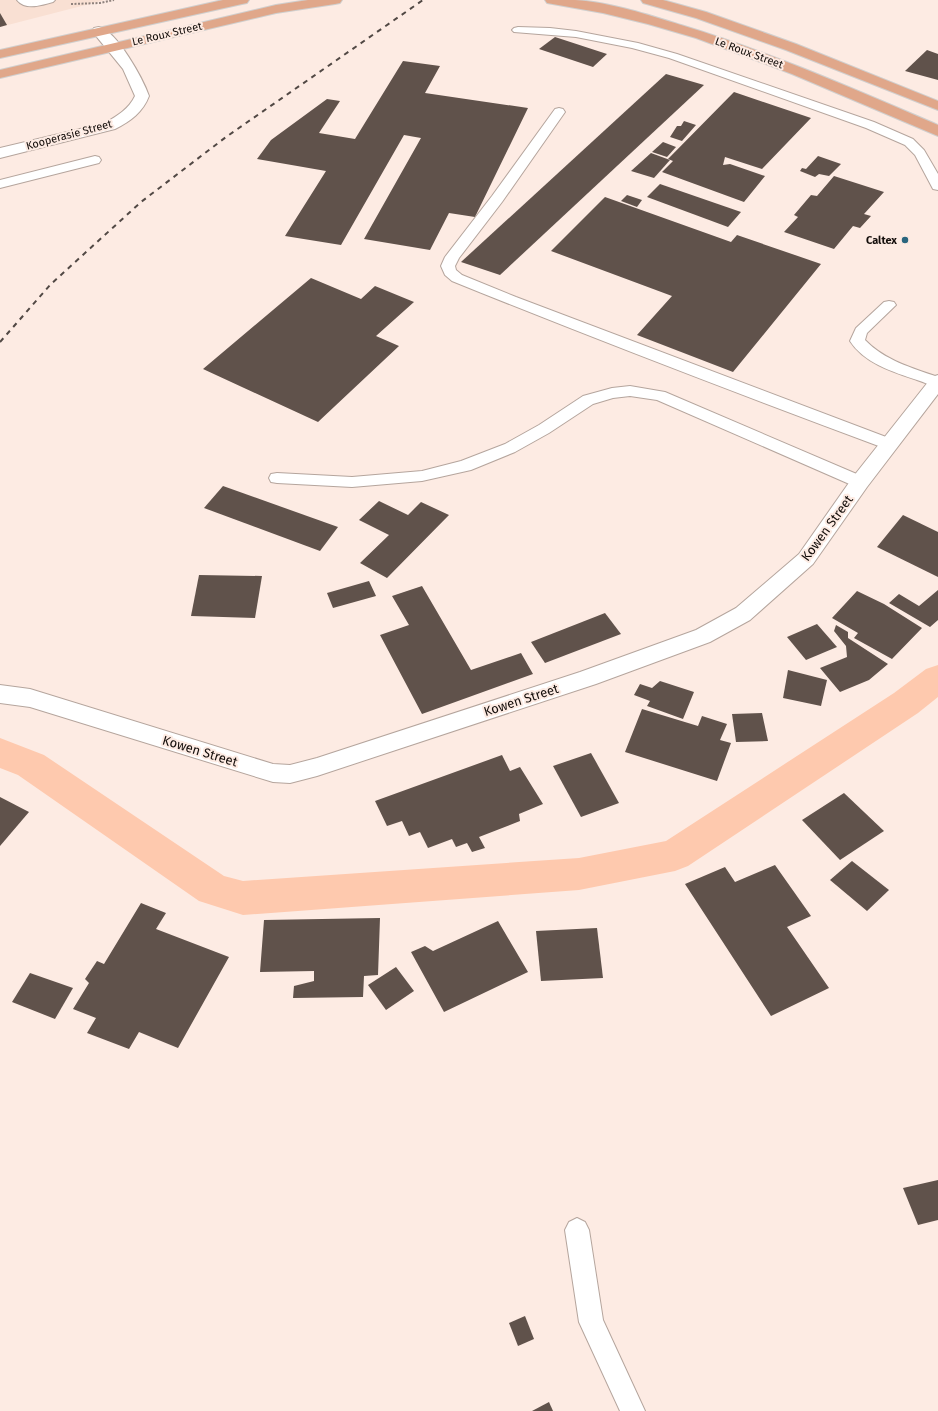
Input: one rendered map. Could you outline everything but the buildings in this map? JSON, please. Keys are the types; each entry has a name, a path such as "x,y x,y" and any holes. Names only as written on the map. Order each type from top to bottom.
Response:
{"highway":[{"name":"Le Roux Street","path":"0,54 242,0"},
{"name":"Le Roux Street","path":"0,74 276,9 335,0"},
{"name":"Le Roux Street","path":"552,0 630,14 708,38 774,62 938,131"},
{"name":"Le Roux Street","path":"648,0 701,15 791,47 938,106"}],"street":[{"name":"Kooperasie Street","path":"0,153 110,126 130,114 140,102 142,96 139,86 114,46 99,31"},
{"name":"Kowen Street","path":"0,694 30,698 273,773 298,773 588,678 709,632 743,614 806,559 860,482 938,382"}],"lane":[{"path":"23,0 28,4 49,0"},
{"path":"518,30 550,31 576,34 634,45 672,56 870,125 909,142 920,153 938,186"},
{"path":"559,112 497,199 452,257 448,266 453,276 511,300 780,404 889,444"},
{"path":"0,184 95,160"},
{"path":"889,305 861,331 857,341 870,353 890,364 938,382"},
{"path":"278,478 352,482 422,476 465,466 510,448 544,429 588,400 612,393 630,391 660,395 860,482"},
{"path":"577,1230 592,1322 633,1411"}],"shaded area":[{"path":"0,0 105,0 0,27"}],"waterway":[{"path":"0,753 31,765 213,889 243,898 579,874 675,855 906,703 938,678"}],"railway":[{"path":"0,342 51,284 141,202 226,137 423,0"}],"place":[{"name":"Caltex","path":"905,240"}]}
